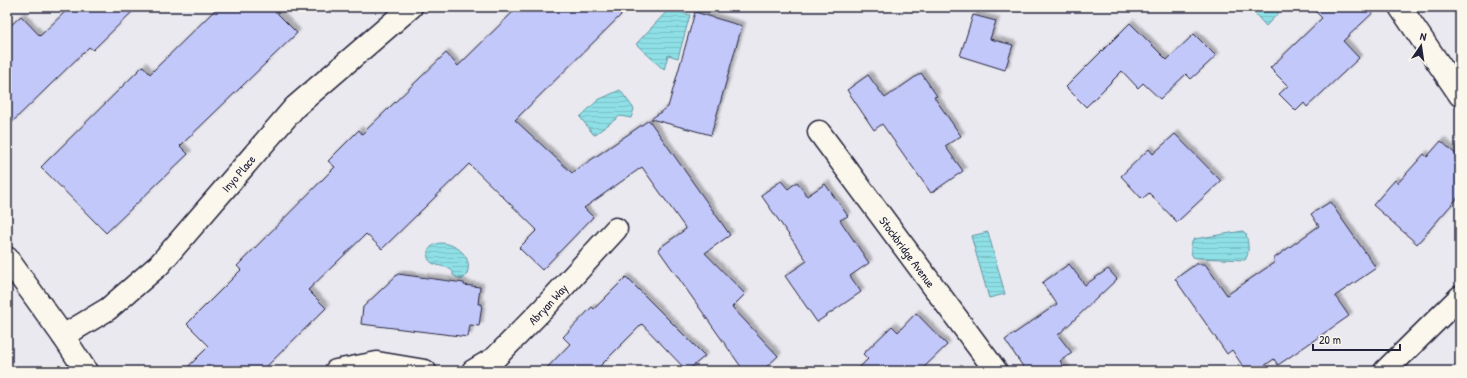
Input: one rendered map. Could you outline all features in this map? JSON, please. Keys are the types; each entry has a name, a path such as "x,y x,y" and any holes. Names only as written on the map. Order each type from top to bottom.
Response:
{"street":[{"name":"Inyo Place","path":"63,336 108,309 160,265 295,107 411,7"},
{"path":"1400,7 1460,95"},
{"name":"Stockbridge Avenue","path":"819,132 996,371"},
{"name":"Abryan Way","path":"473,371 494,358 544,308 616,229"},
{"path":"7,258 63,336 86,371"},
{"path":"1385,371 1460,297"},
{"path":"336,371 377,363 425,371"}],"water":[{"path":"1249,7 1284,7 1266,26"},
{"path":"669,9 690,15 678,58 668,55 664,70 636,44"},
{"path":"620,90 634,109 631,118 620,116 594,135 580,117 598,100"},
{"path":"1243,231 1246,234 1248,244 1248,254 1245,260 1197,258 1193,257 1191,253 1194,239"},
{"path":"988,232 1005,294 989,298 971,236"},
{"path":"440,243 456,247 467,259 468,270 466,276 461,280 453,275 453,272 450,269 430,261 428,257 429,250 432,246"}],"building":[{"path":"70,7 137,7 93,50 89,47 7,127 7,29 21,16 40,36"},
{"path":"218,7 271,7 297,33 180,146 188,154 106,233 41,167 143,66 150,74"},
{"path":"518,7 629,7 515,120 572,173 649,120 730,235 705,253 745,294 732,307 778,356 762,371 744,371 658,249 686,229 642,167 584,208 593,217 542,270 519,248 537,230 469,164 382,249 366,234 308,290 326,308 262,371 184,371 209,346 187,324 241,270 237,266 335,167 328,161 359,130 362,134 446,53 458,66"},
{"path":"1311,7 1379,7 1343,41 1359,58 1307,107 1304,103 1296,111 1279,94 1288,86 1270,68 1322,18"},
{"path":"695,12 742,26 711,135 651,119 668,107"},
{"path":"973,15 996,21 990,39 1013,45 1005,70 960,56"},
{"path":"1130,23 1167,60 1194,34 1216,56 1191,79 1186,74 1160,99 1143,83 1138,88 1122,71 1086,107 1066,87"},
{"path":"921,73 937,96 934,97 961,136 945,146 963,171 931,193 882,124 874,130 847,90 868,75 885,98"},
{"path":"1175,134 1221,181 1177,222 1149,193 1142,199 1121,176 1149,149 1153,154"},
{"path":"1441,141 1460,158 1460,195 1417,244 1373,205 1395,180 1398,183 1424,154 1427,157"},
{"path":"781,181 788,189 797,182 807,196 825,184 848,216 840,220 869,263 850,276 861,292 817,322 785,276 807,261 761,195"},
{"path":"1330,202 1376,268 1335,296 1349,316 1278,365 1274,359 1257,371 1246,371 1232,350 1227,354 1175,279 1196,264 1205,264 1227,295 1275,262 1273,259 1319,226 1311,214"},
{"path":"1069,264 1085,285 1108,269 1117,279 1058,335 1072,353 1060,361 1067,371 1026,371 1005,340 1057,304 1042,283"},
{"path":"398,274 464,283 464,285 480,287 478,304 482,304 479,326 470,325 468,337 361,324 363,307"},
{"path":"626,277 705,356 687,371 642,324 595,371 544,371 570,344 563,337 592,307 594,309"},
{"path":"916,313 947,345 920,371 856,371 868,359 863,354 892,326 898,332"}]}
